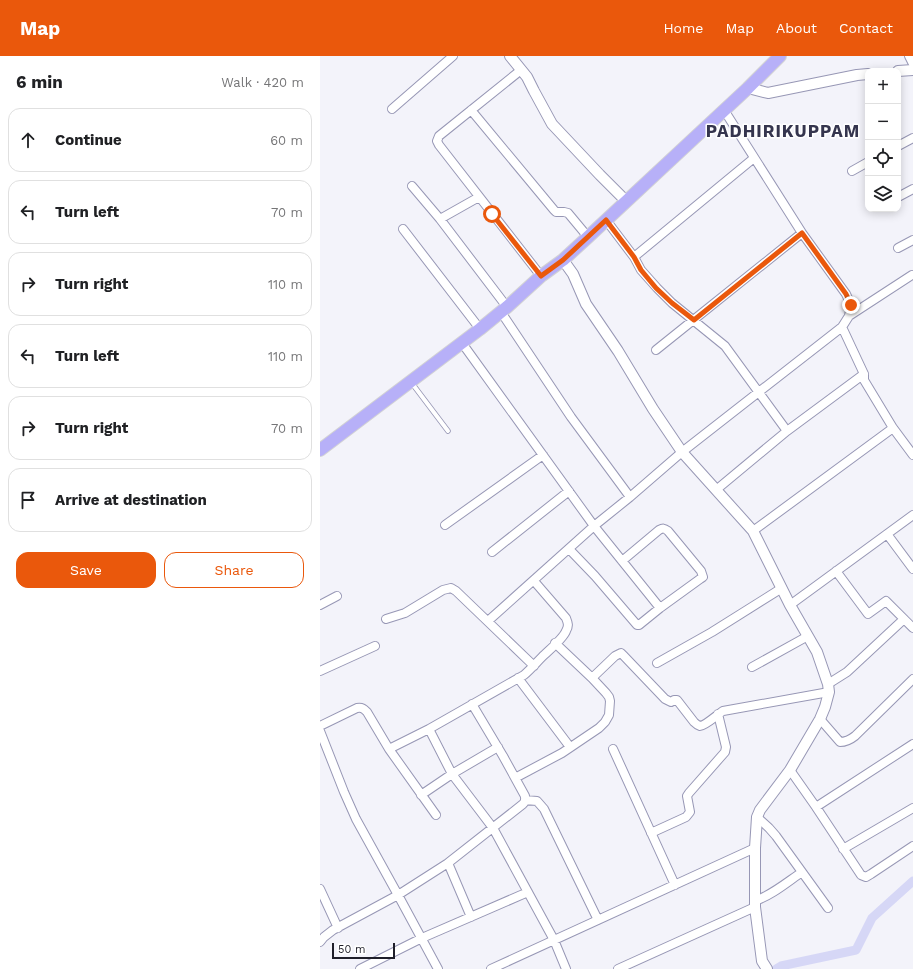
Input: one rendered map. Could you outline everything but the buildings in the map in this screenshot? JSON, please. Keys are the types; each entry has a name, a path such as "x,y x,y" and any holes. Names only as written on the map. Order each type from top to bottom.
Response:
{"main road":[{"path":"320,450 480,329 541,276 563,260 748,88 780,56"}],"street":[{"path":"392,109 453,56"},
{"path":"510,56 527,77 552,124 626,201"},
{"path":"909,56 913,64"},
{"path":"521,70 439,136 437,140 439,145 541,276"},
{"path":"901,71 913,70"},
{"path":"748,88 768,93 865,74"},
{"path":"471,110 554,210 556,212 568,213 588,237"},
{"path":"488,621 594,526 682,452 842,327 849,316 851,305 846,294 802,233 724,110"},
{"path":"901,144 913,138"},
{"path":"634,257 754,158"},
{"path":"852,171 865,164"},
{"path":"412,186 440,219 504,309 571,417 630,497"},
{"path":"901,195 913,189"},
{"path":"440,219 479,197"},
{"path":"606,220 634,257 641,270 656,288 725,346 787,431"},
{"path":"403,229 480,329"},
{"path":"656,350 802,233"},
{"path":"898,248 913,240"},
{"path":"563,260 573,274 586,304 618,351 653,409 682,452 753,531 790,605 817,652 828,688 825,706 820,720 790,770 760,810 757,817 755,848 755,904 764,965"},
{"path":"849,316 912,275"},
{"path":"842,327 864,374 864,380 893,428 913,455"},
{"path":"462,343 594,526 660,608"},
{"path":"716,490 787,431 864,374"},
{"path":"753,531 893,428"},
{"path":"445,525 543,455"},
{"path":"492,552 569,491"},
{"path":"790,605 913,515"},
{"path":"569,549 595,576 637,625 640,625 660,608 703,577 696,565 664,528 661,528 622,562"},
{"path":"887,534 913,570"},
{"path":"836,571 868,614 886,601 913,628"},
{"path":"389,749 429,729 531,670 564,634 568,624 566,618 534,580"},
{"path":"386,619 405,613 443,590 451,588 488,621 534,666"},
{"path":"657,664 712,632 782,588"},
{"path":"320,605 337,596"},
{"path":"592,678 615,656 621,653 664,699 671,702 677,700 680,702 698,725 701,726 723,711 828,688 904,619"},
{"path":"752,667 808,636"},
{"path":"515,778 562,753 599,728 609,715 609,697 592,678 555,643"},
{"path":"320,671 375,646"},
{"path":"518,678 570,747"},
{"path":"820,720 840,742 850,740 913,678"},
{"path":"472,704 498,747 526,800"},
{"path":"320,726 357,708 364,709 389,749 436,815"},
{"path":"651,833 688,815 690,812 687,796 725,752 726,747 718,714"},
{"path":"429,729 452,774 493,828 554,940 566,969"},
{"path":"320,731 323,746 356,819 438,969"},
{"path":"816,807 913,744"},
{"path":"421,795 452,774 498,747"},
{"path":"613,749 674,885"},
{"path":"790,770 861,875 866,877 913,846"},
{"path":"320,942 324,937 338,928 398,895 448,863 523,804 526,800"},
{"path":"526,800 537,802 544,809 598,920"},
{"path":"843,849 913,808"},
{"path":"757,817 769,828 828,908"},
{"path":"491,969 755,848"},
{"path":"448,863 471,917"},
{"path":"618,969 755,904 802,872"},
{"path":"320,889 323,902 338,928"},
{"path":"360,969 422,938 528,892"}],"lane":[{"path":"411,382 448,431"}],"waterway":[{"path":"776,969 781,966 856,950 872,918 913,881"}],"district":[{"name":"PADHIRIKUPPAM","path":"783,131"}],"route":[{"path":"492,214 541,276 563,260 606,220 634,257 641,270 656,288 694,320 802,233 846,294 851,305"}]}
